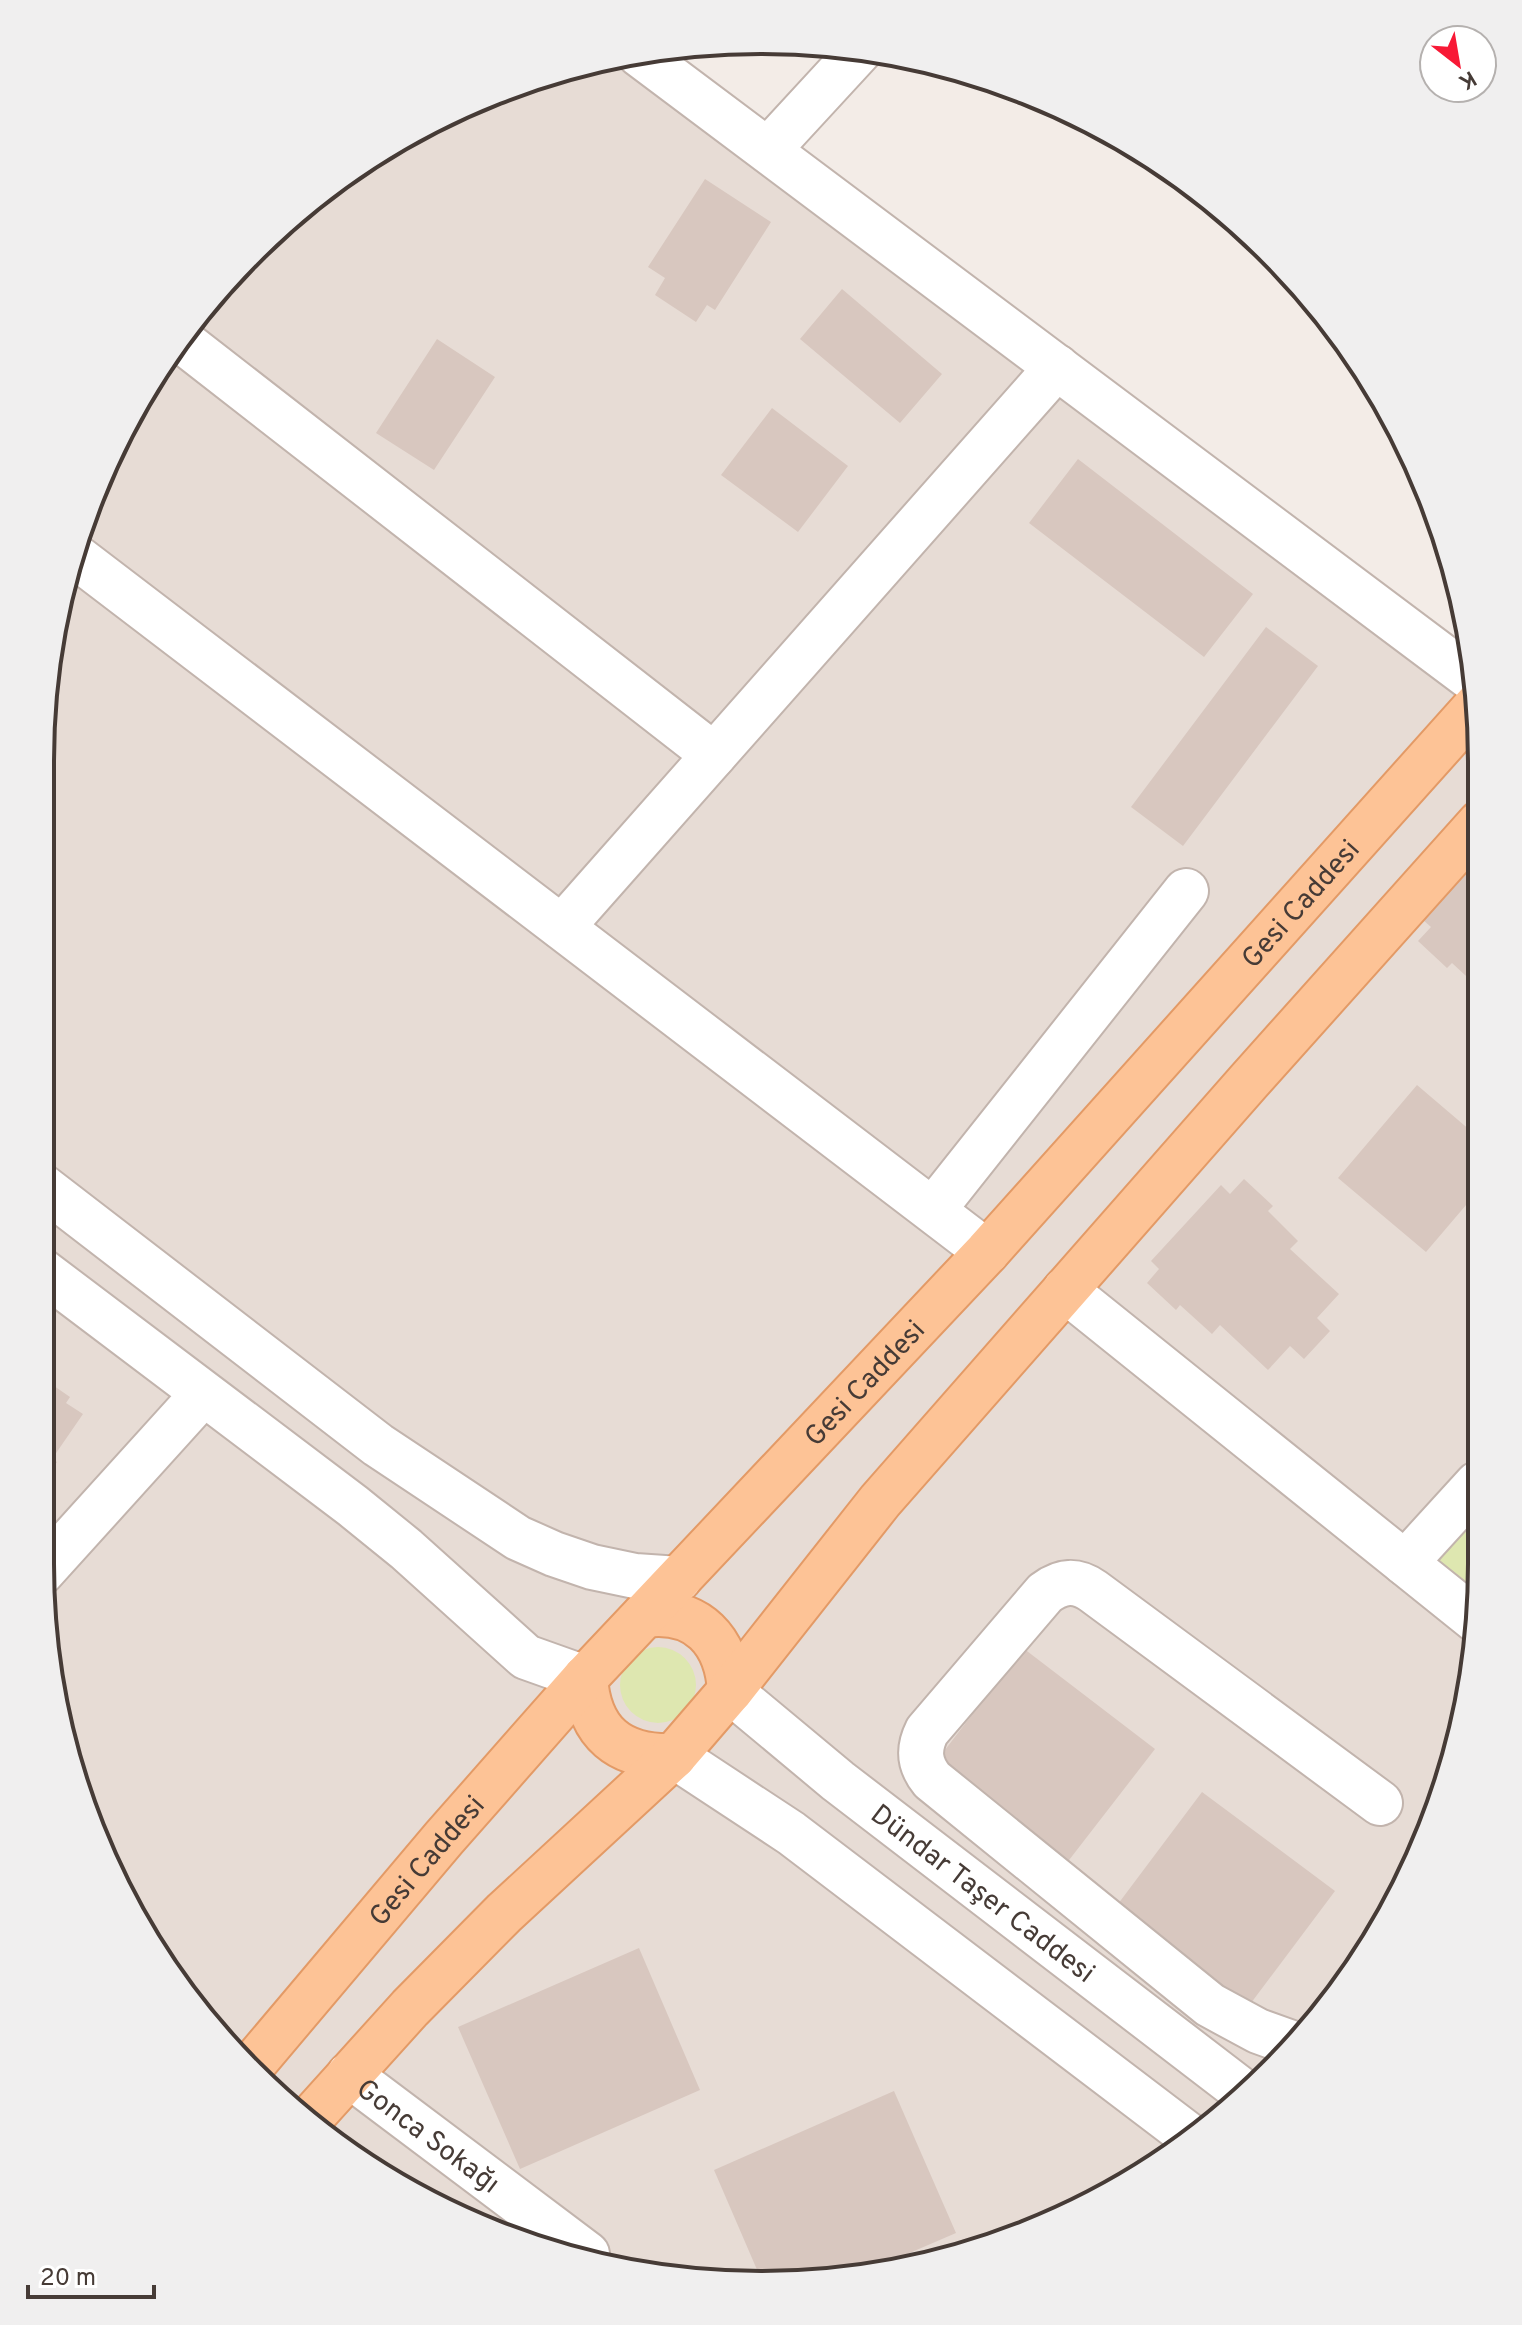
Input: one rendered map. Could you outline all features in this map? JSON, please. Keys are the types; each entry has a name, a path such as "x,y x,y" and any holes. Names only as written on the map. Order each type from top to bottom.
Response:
{"main road":[{"name":"Gesi Caddesi","path":"257,2060 444,1838 585,1678 987,1252 1466,717"},
{"path":"316,2113 504,1913 674,1756 730,1691 880,1501 1468,837"},
{"path":"645,1615 664,1613 686,1618 706,1630 720,1647 729,1668 730,1691"},
{"path":"585,1678 587,1701 596,1722 610,1740 629,1751 651,1757 674,1756"}],"street":[{"path":"768,150 851,60"},
{"path":"651,63 1462,671"},
{"path":"189,346 714,755"},
{"path":"562,927 1057,367"},
{"path":"83,562 987,1252"},
{"path":"933,1210 1186,891"},
{"path":"54,1195 378,1445 518,1538 592,1567 635,1576 679,1579"},
{"path":"54,1280 374,1523 526,1657 585,1678"},
{"path":"1065,1290 1466,1612"},
{"path":"54,1559 203,1394"},
{"path":"1405,1563 1468,1494"},
{"path":"1283,2040 1258,2031 1210,2005 944,1790 926,1772 920,1751 922,1741 927,1731 1045,1593 1065,1582 1076,1582 1093,1591 1380,1803"},
{"name":"Dündar Taşer Caddesi","path":"730,1691 838,1781 1237,2087"},
{"path":"674,1756 791,1833 1183,2131"},
{"name":"Gonca Sokağı","path":"349,2075 577,2247"}],"shaded area":[{"path":"649,63 1442,664 1464,693 1468,761 1468,1564 1462,1656 1444,1747 1414,1835 1373,1918 1322,1994 1293,2030 1227,2096 1154,2152 1114,2176 1032,2217 988,2233 944,2247 853,2265 761,2271 715,2269 669,2265 578,2247 490,2217 448,2198 368,2152 331,2125 295,2096 229,2030 173,1957 127,1877 108,1835 78,1747 60,1656 56,1610 54,761 60,669 78,578 108,490 149,407 200,331 229,295 295,229 368,173 408,149 490,108 534,92 578,78"}],"green space":[{"path":"1468,1498 1467,1591 1415,1554"},
{"path":"658,1647 673,1650 685,1658 693,1670 696,1685 693,1700 685,1712 673,1720 658,1723 643,1720 631,1712 623,1700 620,1685 623,1670 631,1658 643,1650"}],"building":[{"path":"705,179 771,222 715,310 707,305 696,322 655,295 665,278 648,267"},
{"path":"842,289 942,374 900,423 800,339"},
{"path":"437,339 495,377 434,470 376,433"},
{"path":"772,408 848,466 798,532 721,475"},
{"path":"1078,459 1253,594 1204,657 1029,523"},
{"path":"1266,627 1318,666 1183,846 1131,807"},
{"path":"1468,870 1468,978 1452,963 1447,968 1418,941 1431,927 1422,919"},
{"path":"1417,1085 1468,1128 1468,1203 1426,1252 1338,1178"},
{"path":"1244,1179 1273,1206 1268,1211 1298,1241 1290,1249 1339,1294 1317,1318 1330,1331 1304,1359 1290,1346 1268,1370 1220,1325 1212,1334 1180,1305 1176,1310 1147,1283 1159,1269 1151,1261 1221,1185 1230,1194"},
{"path":"54,1386 70,1397 66,1403 83,1414 54,1456"},
{"path":"1023,1648 1155,1749 1066,1864 935,1763"},
{"path":"1202,1792 1335,1891 1248,2007 1115,1908"},
{"path":"639,1948 700,2090 520,2169 458,2027"},
{"path":"894,2091 956,2233 899,2257 853,2265 757,2271 714,2170"}]}
